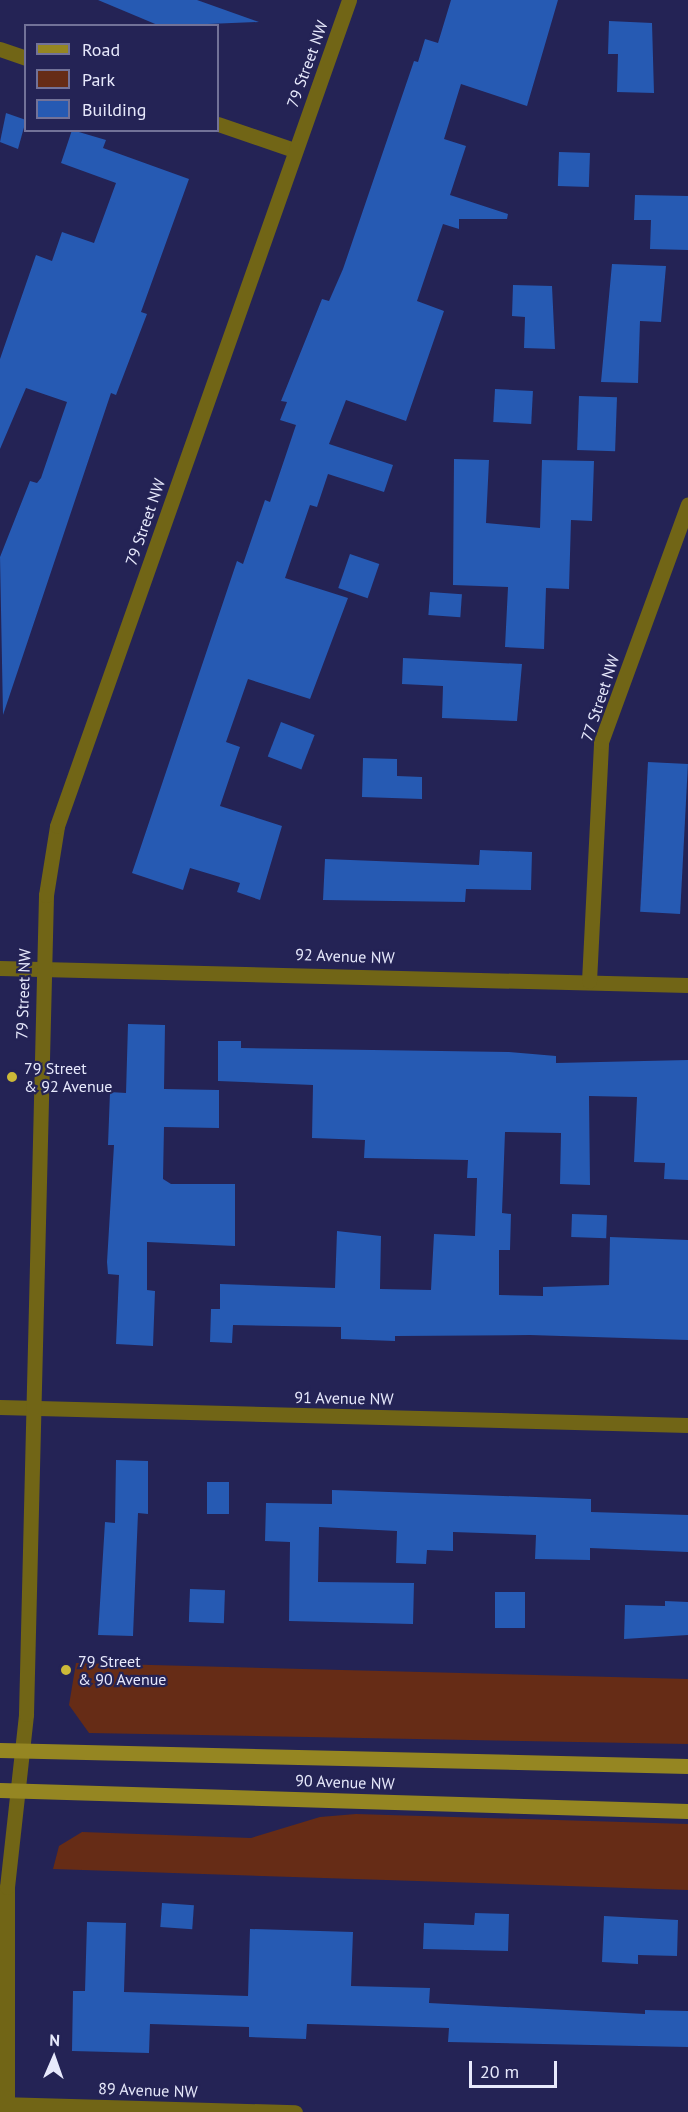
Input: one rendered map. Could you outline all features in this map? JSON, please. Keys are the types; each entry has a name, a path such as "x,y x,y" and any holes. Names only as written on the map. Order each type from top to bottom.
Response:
{"main road":[{"name":"90 Avenue NW","path":"0,1750 688,1766"},
{"name":"90 Avenue NW","path":"0,1790 688,1811"}],"street":[{"name":"79 Street NW","path":"5,2106 7,1887 21,1750 42,969 57,826 294,150 349,0"},
{"path":"0,49 24,57"},
{"path":"219,124 294,150"},
{"name":"77 Street NW","path":"589,981 601,742 688,506"},
{"name":"92 Avenue NW","path":"0,968 688,985"},
{"name":"91 Avenue NW","path":"0,1407 688,1425"},
{"name":"89 Avenue NW","path":"5,2106 295,2112"}],"green space":[{"path":"76,1663 688,1679 688,1744 89,1733 69,1705"},
{"path":"356,1814 688,1824 688,1890 53,1869 59,1846 82,1832 251,1838 320,1817"}],"building":[{"path":"98,0 197,0 259,22 210,24 155,24"},
{"path":"451,0 558,0 527,106 461,84 444,139 466,146 450,195 508,214 507,219 459,219 459,229 443,224 417,301 444,311 406,421 346,400 329,444 393,465 384,492 328,474 317,507 310,505 285,578 348,598 310,699 248,679 226,742 240,747 220,806 282,826 260,900 237,892 240,883 190,868 183,890 132,873 237,561 243,564 265,500 270,502 296,425 280,420 287,402 281,401 322,299 329,301 343,269 414,61 418,62 425,39 438,43"},
{"path":"609,21 652,23 654,93 617,92 618,54 608,54"},
{"path":"6,113 24,119 18,149 0,142"},
{"path":"71,132 79,132 106,140 103,148 189,179 141,312 147,314 116,395 111,393 3,715 0,557 30,481 37,483 41,478 67,402 26,388 0,449 0,359 36,255 52,261 62,232 94,243 116,183 61,163"},
{"path":"559,152 590,153 589,187 558,186"},
{"path":"635,195 688,196 688,250 650,249 651,220 634,220"},
{"path":"612,264 666,266 661,322 640,321 638,383 601,382"},
{"path":"513,285 552,286 555,349 524,348 525,317 512,316"},
{"path":"495,389 533,391 531,424 493,422"},
{"path":"579,396 617,397 615,451 577,450"},
{"path":"454,459 489,460 486,523 540,528 542,460 594,461 592,521 571,520 569,589 546,588 544,649 505,647 508,587 453,585"},
{"path":"350,554 379,564 368,598 338,588"},
{"path":"430,592 462,594 460,617 428,615"},
{"path":"403,658 522,664 517,721 442,718 443,686 402,684"},
{"path":"281,722 315,735 301,769 268,757"},
{"path":"363,758 397,759 397,776 422,777 422,799 362,797"},
{"path":"648,762 688,764 680,914 640,912"},
{"path":"480,850 532,852 531,890 466,889 465,902 323,900 325,859 479,865"},
{"path":"128,1024 165,1025 164,1089 219,1090 219,1128 164,1127 163,1179 171,1184 235,1184 235,1246 147,1242 147,1290 155,1291 153,1346 116,1344 119,1275 108,1274 107,1262 114,1145 108,1145 110,1092 126,1093"},
{"path":"218,1041 241,1041 241,1048 509,1052 556,1056 556,1063 688,1060 688,1180 664,1179 665,1163 634,1162 637,1097 589,1096 590,1185 560,1184 561,1133 505,1132 502,1213 511,1214 510,1250 499,1250 499,1295 543,1296 543,1287 609,1285 610,1237 688,1240 688,1340 530,1335 395,1336 395,1341 341,1339 341,1327 233,1325 232,1343 210,1342 211,1309 220,1309 220,1284 335,1288 337,1231 381,1236 380,1289 431,1290 434,1234 475,1236 477,1178 467,1178 468,1160 364,1158 365,1140 312,1138 313,1085 218,1081"},
{"path":"572,1214 607,1215 606,1238 571,1237"},
{"path":"116,1460 148,1461 148,1514 138,1513 133,1636 98,1635 105,1522 115,1523"},
{"path":"207,1482 229,1482 229,1514 207,1514"},
{"path":"332,1490 591,1499 591,1512 688,1515 688,1552 590,1548 590,1560 535,1559 536,1535 453,1532 453,1551 427,1550 426,1564 396,1563 397,1531 319,1527 318,1582 414,1583 413,1624 289,1621 290,1542 265,1541 266,1503 332,1504"},
{"path":"190,1589 225,1590 224,1623 189,1622"},
{"path":"495,1592 525,1592 525,1628 495,1628"},
{"path":"665,1601 688,1602 688,1635 624,1639 625,1605 665,1606"},
{"path":"162,1903 194,1905 192,1929 160,1927"},
{"path":"475,1913 509,1914 508,1951 423,1949 424,1923 474,1925"},
{"path":"604,1916 678,1920 677,1956 638,1955 638,1964 602,1962"},
{"path":"87,1922 126,1923 124,1992 248,1996 250,1929 353,1932 351,1986 430,1988 429,2003 645,2014 645,2010 688,2011 688,2047 448,2042 449,2028 307,2024 306,2039 249,2037 249,2027 150,2024 149,2053 72,2051 73,1991 85,1991"}],"place":[{"name":"79 Street & 92 Avenue","path":"12,1077"},
{"name":"79 Street & 90 Avenue","path":"66,1670"}]}
